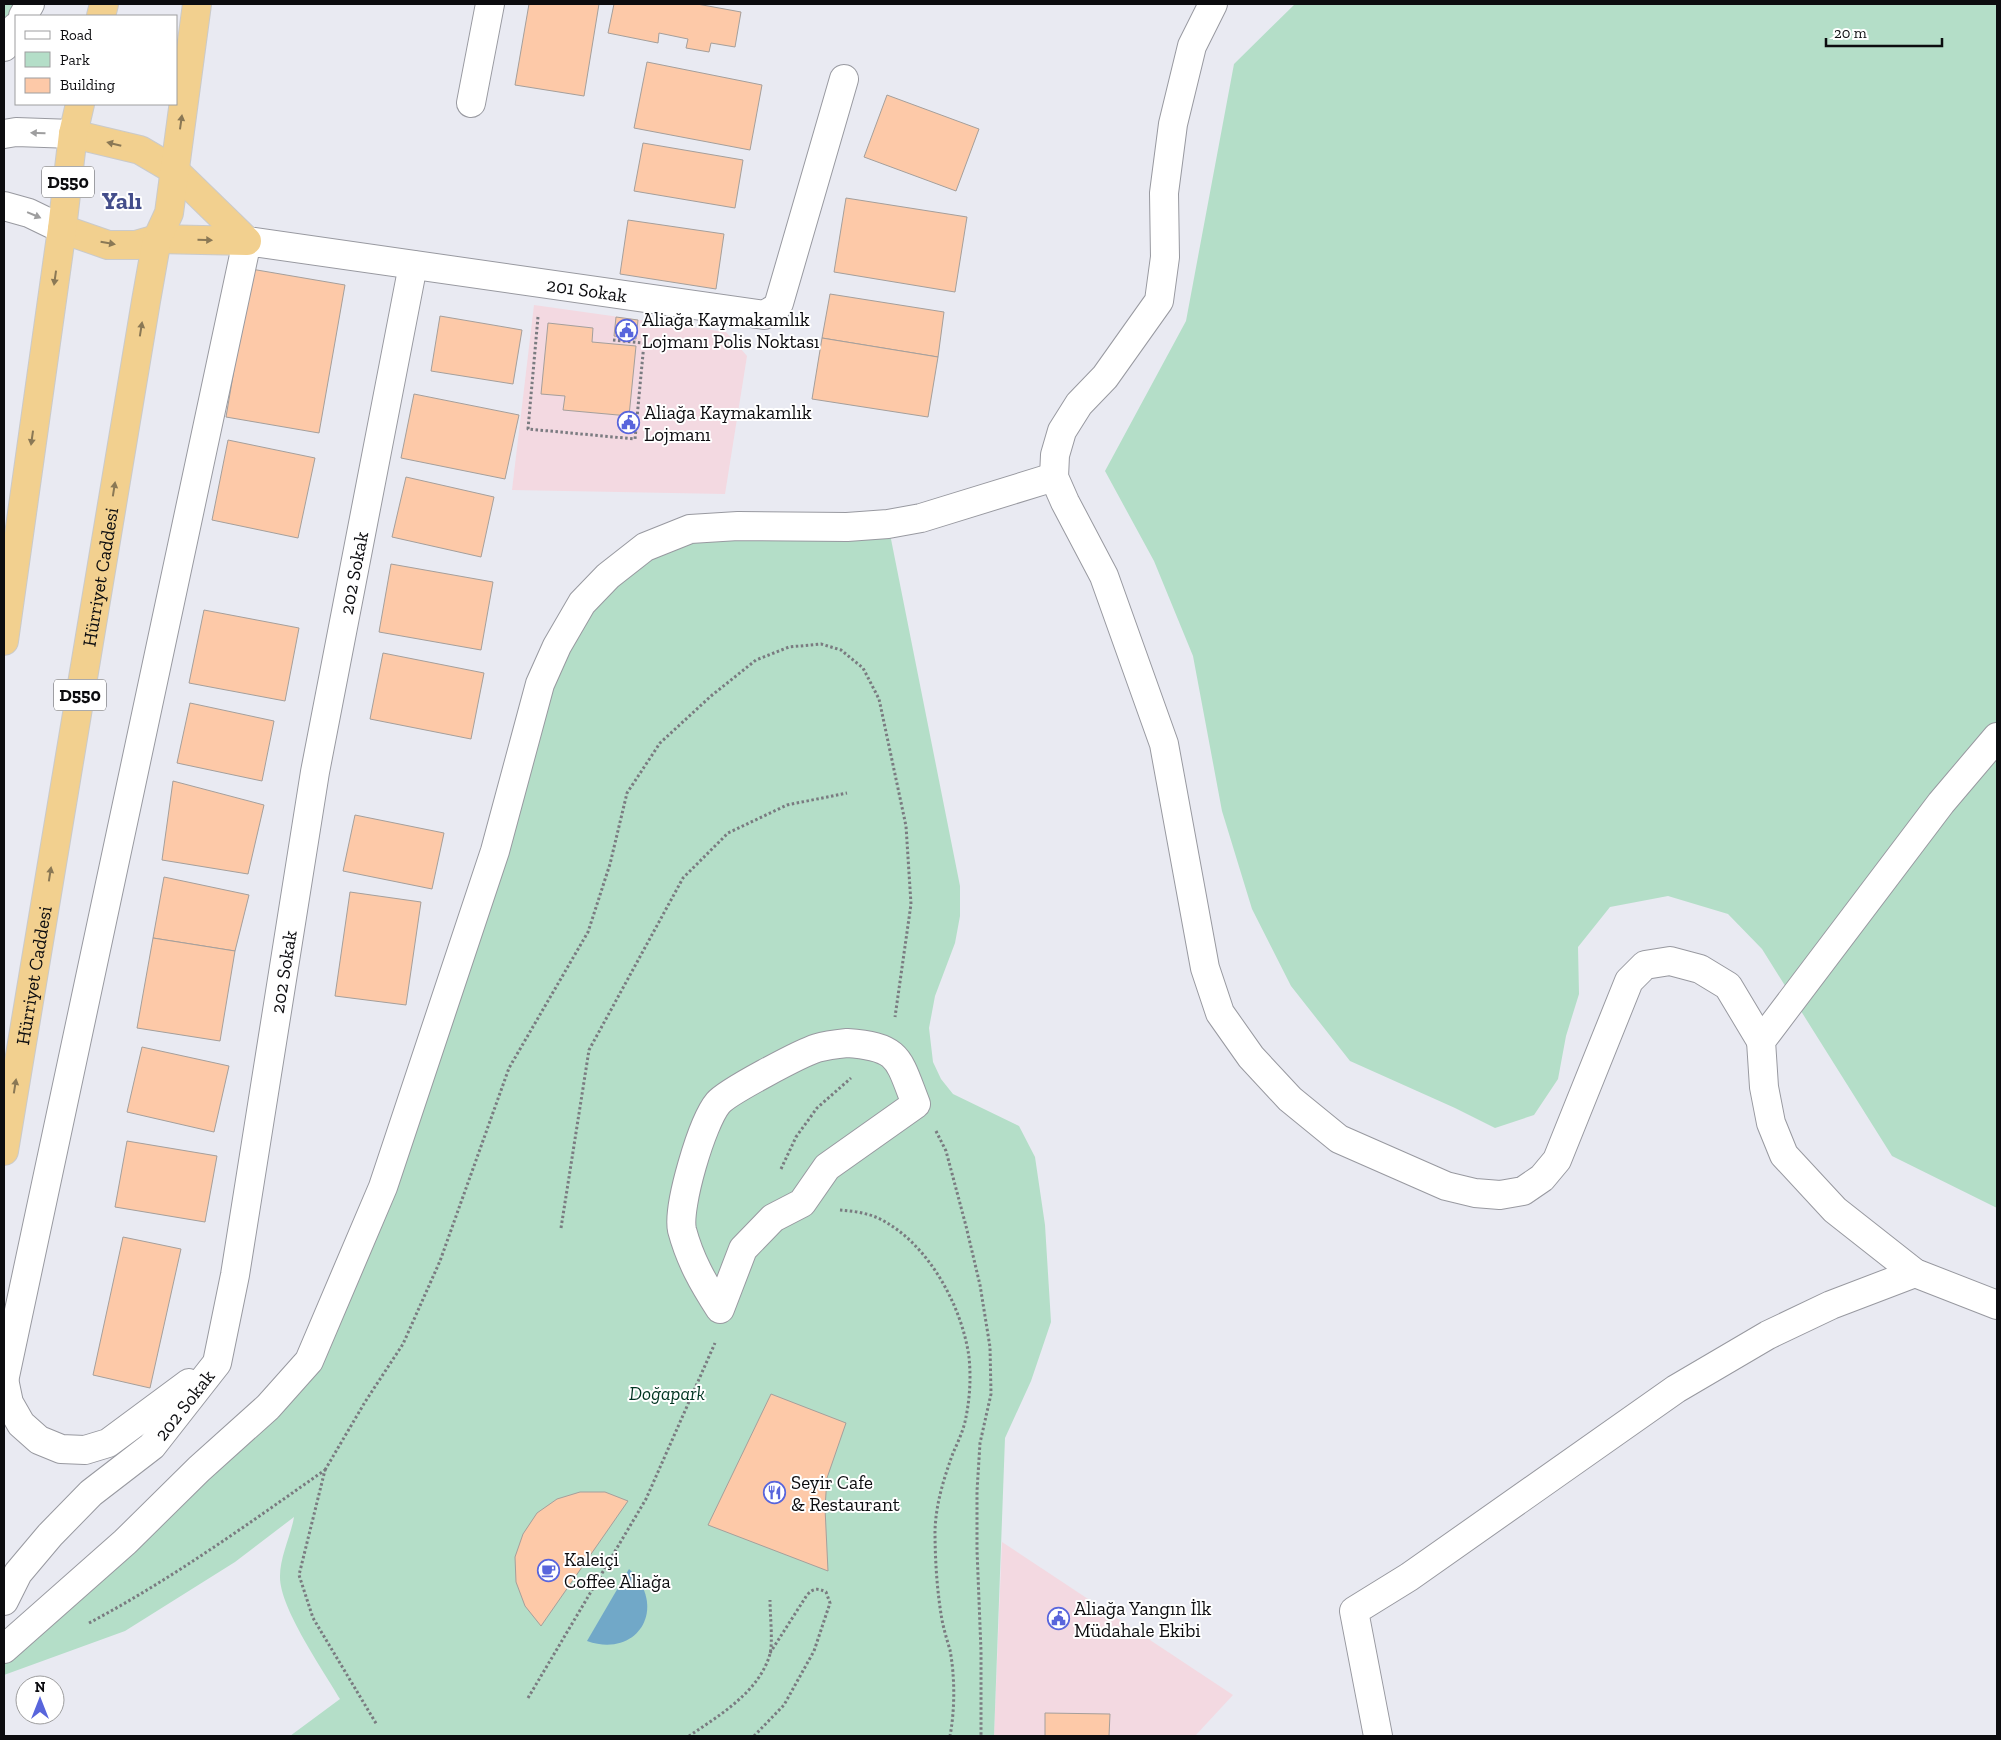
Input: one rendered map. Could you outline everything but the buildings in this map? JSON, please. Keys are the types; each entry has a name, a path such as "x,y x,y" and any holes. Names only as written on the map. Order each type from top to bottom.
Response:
{"highway":[{"name":"Hürriyet Caddesi","path":"4,1151 157,239 169,212 197,4"},
{"name":"D550","path":"4,641 62,229 73,134 80,105"},
{"path":"73,134 140,150 174,170 247,241"},
{"path":"62,229 108,245 136,245 157,239 247,241"}],"street":[{"path":"24,15 30,4"},
{"path":"471,103 490,4"},
{"path":"1213,4 1192,46 1173,124 1164,193 1165,257 1160,301 1105,377 1079,404 1062,431 1055,455 1054,477 1104,576 1164,744 1205,968 1220,1013 1251,1058 1290,1099 1339,1139 1446,1186 1475,1193 1500,1195 1523,1191 1542,1178 1557,1160 1629,982 1645,965 1670,961 1700,969 1728,986 1761,1041 1764,1087 1771,1123 1784,1155 1835,1210 1915,1273 1997,1305"},
{"path":"4,47 15,29"},
{"name":"201 Sokak","path":"247,241 758,315 770,312 779,303 844,79"},
{"path":"4,134 16,132 73,134"},
{"path":"4,206 29,212 62,229"},
{"path":"217,1363 108,1443 85,1450 61,1449 39,1440 21,1424 9,1403 4,1380 247,241"},
{"name":"202 Sokak","path":"4,1601 18,1573 50,1535 91,1493 152,1446 217,1363 235,1274 315,772 413,265"},
{"path":"4,1649 125,1542 198,1469 268,1407 309,1361 383,1187 495,851 540,684 557,646 582,604 608,576 645,547 690,529 738,526 847,528 888,524 921,518 1054,477"},
{"path":"1761,1041 1940,803 1997,737"},
{"path":"847,1043 870,1045 889,1052 900,1062 916,1104 827,1167 802,1203 773,1218 743,1249 720,1309 697,1274 682,1228 686,1189 697,1145 718,1103 738,1088 815,1048 847,1043"},
{"path":"1378,1736 1354,1611 1409,1577 1676,1388 1768,1335 1831,1305 1915,1273"}],"path":[{"path":"539,313 528,429 635,439 644,343 613,340"},
{"path":"561,1228 589,1050 683,878 728,833 787,805 847,794"},
{"path":"834,1210 855,1211 879,1218 898,1230 923,1254 939,1276 954,1303 964,1332 969,1358 970,1383 966,1420 945,1475 938,1501 935,1530 937,1580 942,1622 950,1651 953,1678 950,1736"},
{"path":"528,1698 646,1499 717,1338"},
{"path":"82,1626 116,1608 209,1552 325,1470 299,1575 313,1618 377,1725"},
{"path":"690,1736 741,1698 760,1676 770,1653 810,1591 818,1589 826,1592 830,1603 814,1651 784,1705 754,1736"},
{"path":"770,1600 770,1653"}],"shaded area":[{"name":"Aliağa Kaymakamlık Lojmanı","path":"534,305 726,332 747,356 725,494 512,490"},
{"name":"Aliağa Yangın İlk Müdahale Ekibi","path":"1002,1542 1233,1695 1195,1736 994,1736"}],"green space":[{"path":"4,4 30,4 23,15 15,15 15,29 4,47"},
{"path":"1295,4 1997,4 1997,1208 1892,1156 1762,949 1728,914 1668,896 1610,907 1578,947 1579,994 1566,1036 1558,1079 1534,1115 1495,1128 1350,1061 1291,986 1252,909 1222,811 1193,656 1154,561 1105,471 1186,321 1234,64"},
{"name":"Doğapark","path":"888,524 960,886 960,916 955,943 935,996 929,1028 933,1062 941,1079 953,1094 1019,1126 1035,1157 1045,1225 1051,1322 1031,1381 1005,1438 994,1736 290,1736 340,1699 294,1621 282,1589 280,1569 294,1517 235,1562 125,1631 4,1675 4,1649 309,1361 582,603 690,529"}],"water":[{"path":"629,1569 641,1584 646,1599 647,1613 642,1626 633,1636 621,1643 605,1645 587,1641"}],"place":[{"name":"Aliağa Kaymakamlık Lojmanı Polis Noktası","path":"626,330"},
{"name":"Aliağa Kaymakamlık Lojmanı","path":"628,423"},
{"name":"Seyir Cafe & Restaurant","path":"775,1493"},
{"name":"Kaleiçi Coffee Aliağa","path":"548,1570"},
{"name":"Aliağa Yangın İlk Müdahale Ekibi","path":"1058,1619"}],"district":[{"name":"Yalı","path":"122,200"}]}
